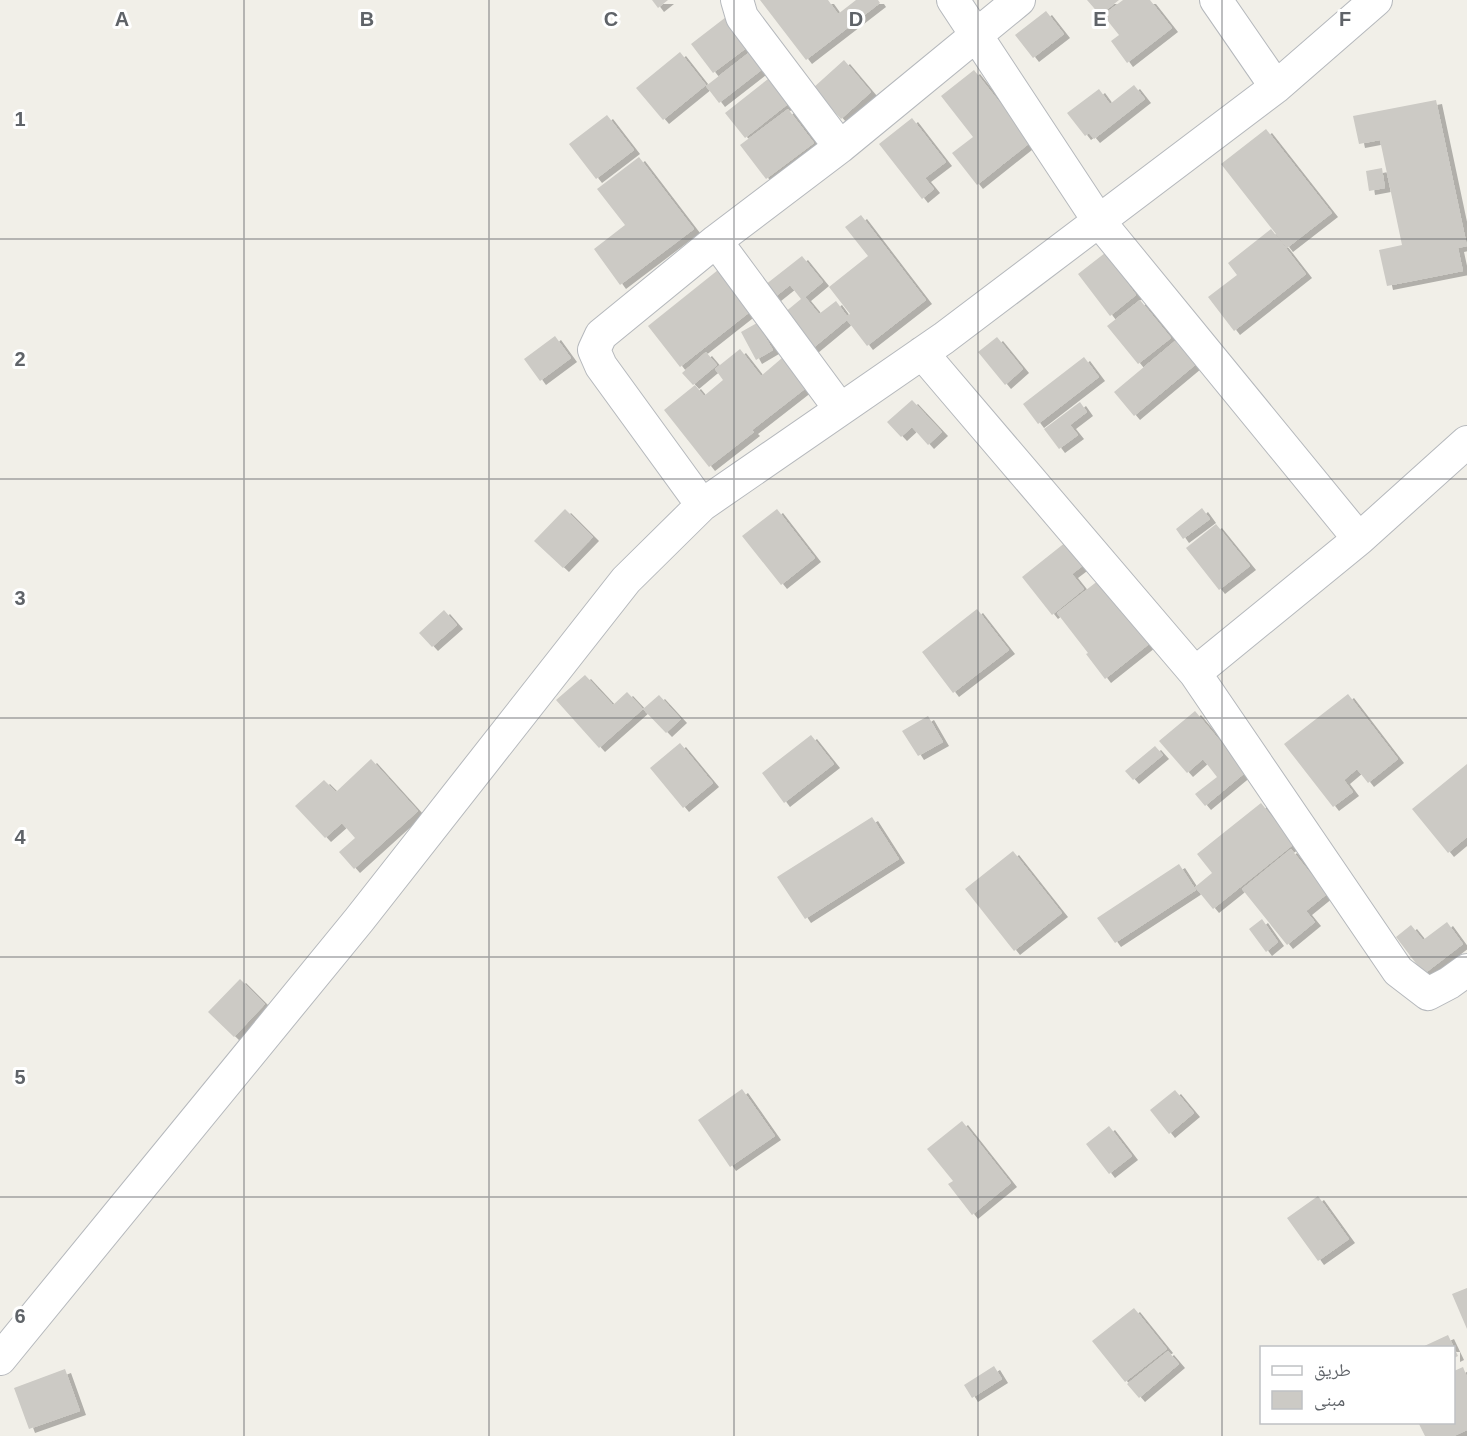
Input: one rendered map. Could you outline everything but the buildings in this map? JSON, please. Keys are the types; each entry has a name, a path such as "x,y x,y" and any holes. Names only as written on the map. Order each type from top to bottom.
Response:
{"street":[{"path":"737,0 742,17 840,147"},
{"path":"953,0 1098,220 1359,539"},
{"path":"702,505 600,366 594,350 601,335 716,240 840,147 1019,0"},
{"path":"1216,0 1276,87"},
{"path":"0,1359 359,920 626,580 702,505 922,353 1276,87 1376,0"},
{"path":"716,240 840,410"},
{"path":"922,353 1195,673 1398,971 1428,994 1467,970"},
{"path":"1195,673 1359,539 1467,442"}]}
